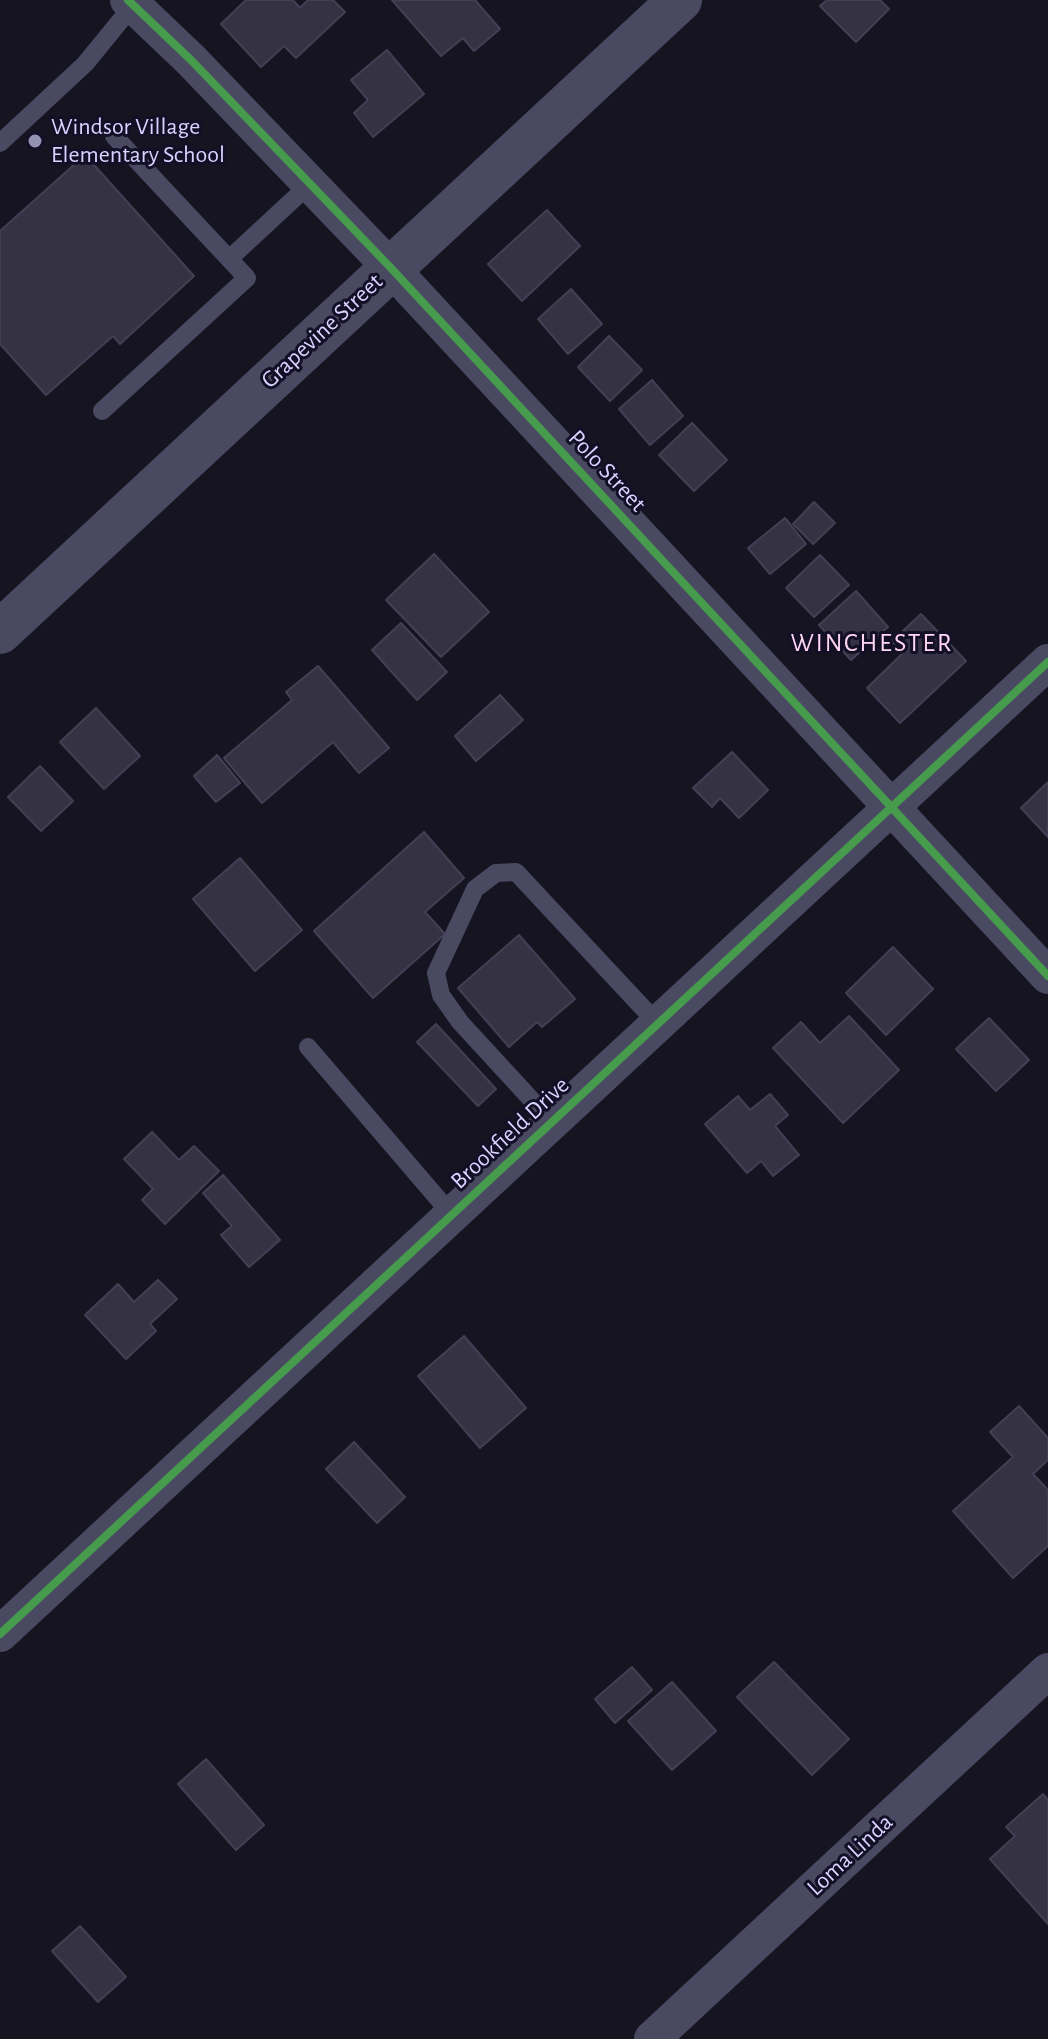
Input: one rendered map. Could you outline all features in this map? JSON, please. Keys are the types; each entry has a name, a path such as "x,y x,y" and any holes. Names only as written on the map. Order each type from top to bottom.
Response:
{"street":[{"name":"Grapevine Street","path":"0,632 680,0"},
{"name":"Polo Street","path":"131,2 311,183 1048,976"},
{"name":"Brookfield Drive","path":"0,1634 1048,662"},
{"name":"Loma Linda","path":"652,2039 1048,1671"}],"lane":[{"path":"0,143 85,64 131,2"},
{"path":"102,411 247,278 114,136"},
{"path":"229,259 311,183"},
{"path":"552,1122 460,1022 441,995 436,973 475,889 496,873 516,872 658,1024"},
{"path":"308,1047 452,1215"}],"building":[{"path":"246,0 293,0 300,8 308,0 333,0 345,12 296,58 284,46 261,67 221,24"},
{"path":"392,0 475,0 500,29 474,51 463,38 441,56"},
{"path":"827,0 880,0 889,9 856,42 820,6"},
{"path":"387,50 424,94 373,137 354,113 368,100 351,80"},
{"path":"85,155 194,276 120,344 113,336 46,395 0,344 0,231"},
{"path":"547,210 580,246 522,301 488,264"},
{"path":"571,289 602,324 568,354 538,319"},
{"path":"609,336 642,370 610,401 578,367"},
{"path":"652,380 683,416 650,445 619,409"},
{"path":"692,423 727,460 694,491 659,455"},
{"path":"814,502 835,523 813,544 793,524"},
{"path":"785,518 806,544 770,574 748,548"},
{"path":"434,554 489,612 441,657 386,600"},
{"path":"820,555 849,585 814,617 786,588"},
{"path":"856,591 888,627 851,660 819,625"},
{"path":"921,614 966,661 900,723 867,688 903,653 892,641"},
{"path":"401,623 447,672 417,700 372,650"},
{"path":"318,666 389,748 359,773 333,742 262,803 224,758 292,700 286,692"},
{"path":"500,695 523,720 476,761 455,736"},
{"path":"96,708 140,756 104,789 60,742"},
{"path":"732,752 768,790 739,818 720,798 712,807 693,788"},
{"path":"217,755 240,783 216,802 194,776"},
{"path":"40,766 73,801 41,831 8,797"},
{"path":"1048,782 1048,837 1021,808"},
{"path":"424,832 464,878 425,912 445,934 373,998 314,931"},
{"path":"240,858 302,930 255,971 193,899"},
{"path":"519,935 575,999 542,1027 537,1022 509,1047 458,988"},
{"path":"893,947 933,989 886,1035 846,993"},
{"path":"849,1016 899,1070 843,1123 773,1048 801,1022 820,1043"},
{"path":"989,1018 1029,1060 996,1091 956,1049"},
{"path":"436,1024 496,1089 478,1106 417,1042"},
{"path":"770,1094 788,1115 775,1126 799,1155 773,1176 761,1161 747,1173 705,1124 738,1096 750,1110"},
{"path":"152,1132 179,1160 194,1146 219,1171 165,1224 142,1200 153,1189 124,1159"},
{"path":"223,1175 280,1240 249,1267 221,1235 232,1226 203,1193"},
{"path":"158,1280 177,1299 150,1324 156,1331 126,1359 85,1315 118,1284 134,1302"},
{"path":"464,1336 526,1408 480,1448 418,1376"},
{"path":"1019,1406 1048,1438 1048,1460 1033,1474 1048,1490 1048,1546 1013,1578 953,1511 1013,1457 990,1432"},
{"path":"354,1442 405,1497 377,1523 326,1469"},
{"path":"774,1662 849,1739 812,1775 737,1697"},
{"path":"632,1667 652,1690 615,1723 595,1699"},
{"path":"672,1682 716,1731 672,1770 628,1721"},
{"path":"206,1759 264,1825 236,1850 178,1784"},
{"path":"1043,1794 1048,1800 1048,1924 990,1859 1015,1836 1006,1827"},
{"path":"80,1926 126,1977 98,2002 52,1951"}],"cycle path":[{"path":"128,0 191,60 390,267 1048,976"},
{"path":"0,1634 1048,662"}],"place":[{"name":"Windsor Village Elementary School","path":"35,141"}],"district":[{"name":"WINCHESTER","path":"872,643"}]}
